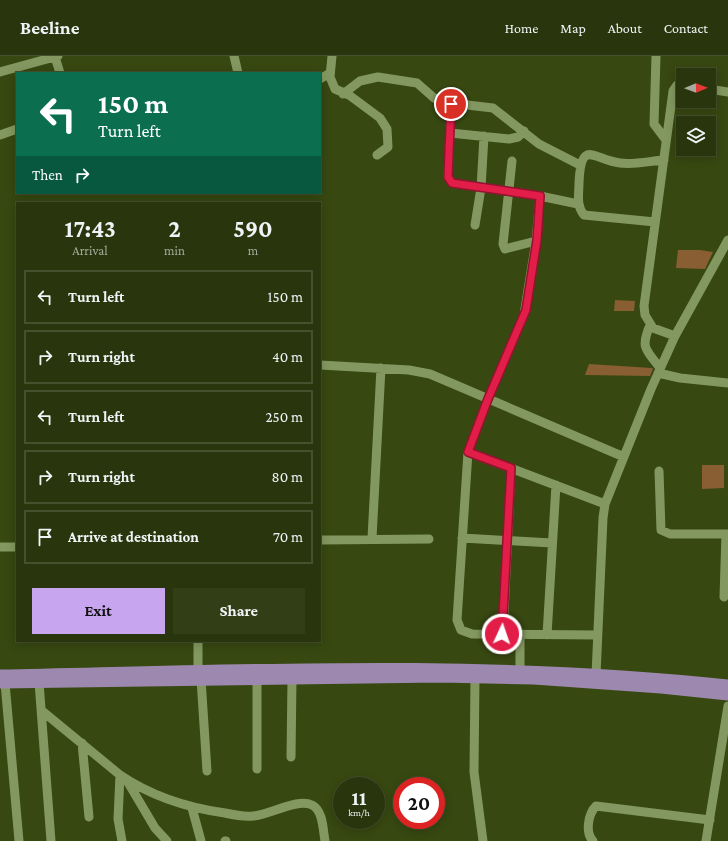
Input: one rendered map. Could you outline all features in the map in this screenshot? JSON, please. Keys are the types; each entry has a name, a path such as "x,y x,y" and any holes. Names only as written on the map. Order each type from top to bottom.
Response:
{"main road":[{"path":"2,680 39,682 428,668 520,670 728,685"},
{"path":"2,680 199,676 257,679 475,678 645,687 728,695"}],"street":[{"path":"0,72 56,56 60,72"},
{"path":"234,56 238,72"},
{"path":"332,56 330,73 335,89 343,94 349,95 384,123 389,142 388,147 377,155"},
{"path":"656,56 654,124 666,140"},
{"path":"321,78 330,73"},
{"path":"343,94 360,81 378,77 417,83 434,98 450,103 493,108 544,146 580,165"},
{"path":"675,336 656,330 650,325 645,315 644,306 673,91 676,86"},
{"path":"716,90 728,92"},
{"path":"450,103 452,107 448,177 449,180 455,185 540,196 578,204"},
{"path":"0,135 16,129"},
{"path":"450,133 514,138 524,131"},
{"path":"475,225 481,188 484,136"},
{"path":"655,222 590,217 584,215 580,211 578,204 580,165 585,156 591,154 596,154 622,163 664,160"},
{"path":"512,161 503,247 508,250 536,241"},
{"path":"540,196 536,241 526,310 488,399 468,452 458,624 466,633 597,636"},
{"path":"596,675 603,518 605,504 659,371 675,336 704,282 727,245"},
{"path":"650,325 644,338 644,346 659,371 680,378 728,383"},
{"path":"321,365 425,372 624,457"},
{"path":"372,538 381,368"},
{"path":"468,452 605,504"},
{"path":"502,634 511,468"},
{"path":"658,471 661,530 670,534 727,534 724,597"},
{"path":"547,635 556,485"},
{"path":"321,540 372,538 429,539"},
{"path":"462,538 552,543"},
{"path":"0,547 16,547"},
{"path":"520,634 520,670"},
{"path":"198,642 199,676 207,771"},
{"path":"291,757 292,678"},
{"path":"475,678 474,772 483,841"},
{"path":"257,679 257,769"},
{"path":"2,680 18,841"},
{"path":"39,682 51,841 45,841"},
{"path":"706,841 728,706"},
{"path":"41,710 123,777 179,804 192,808 253,816 299,803 313,805 320,817 325,841"},
{"path":"82,743 89,818"},
{"path":"122,841 118,819 123,777"},
{"path":"123,777 155,828 167,841"},
{"path":"593,841 588,832 591,814 596,806 710,820"},
{"path":"192,808 201,841"}],"building":[{"path":"678,250 700,250 713,252 705,269 676,268"},
{"path":"615,300 635,301 634,311 614,311"},
{"path":"589,364 653,369 650,376 585,375"},
{"path":"702,465 724,465 724,488 702,489"}],"route":[{"path":"451,104 449,180 455,185 540,196 537,240 526,310 488,399 468,452 511,468 502,634"}]}
